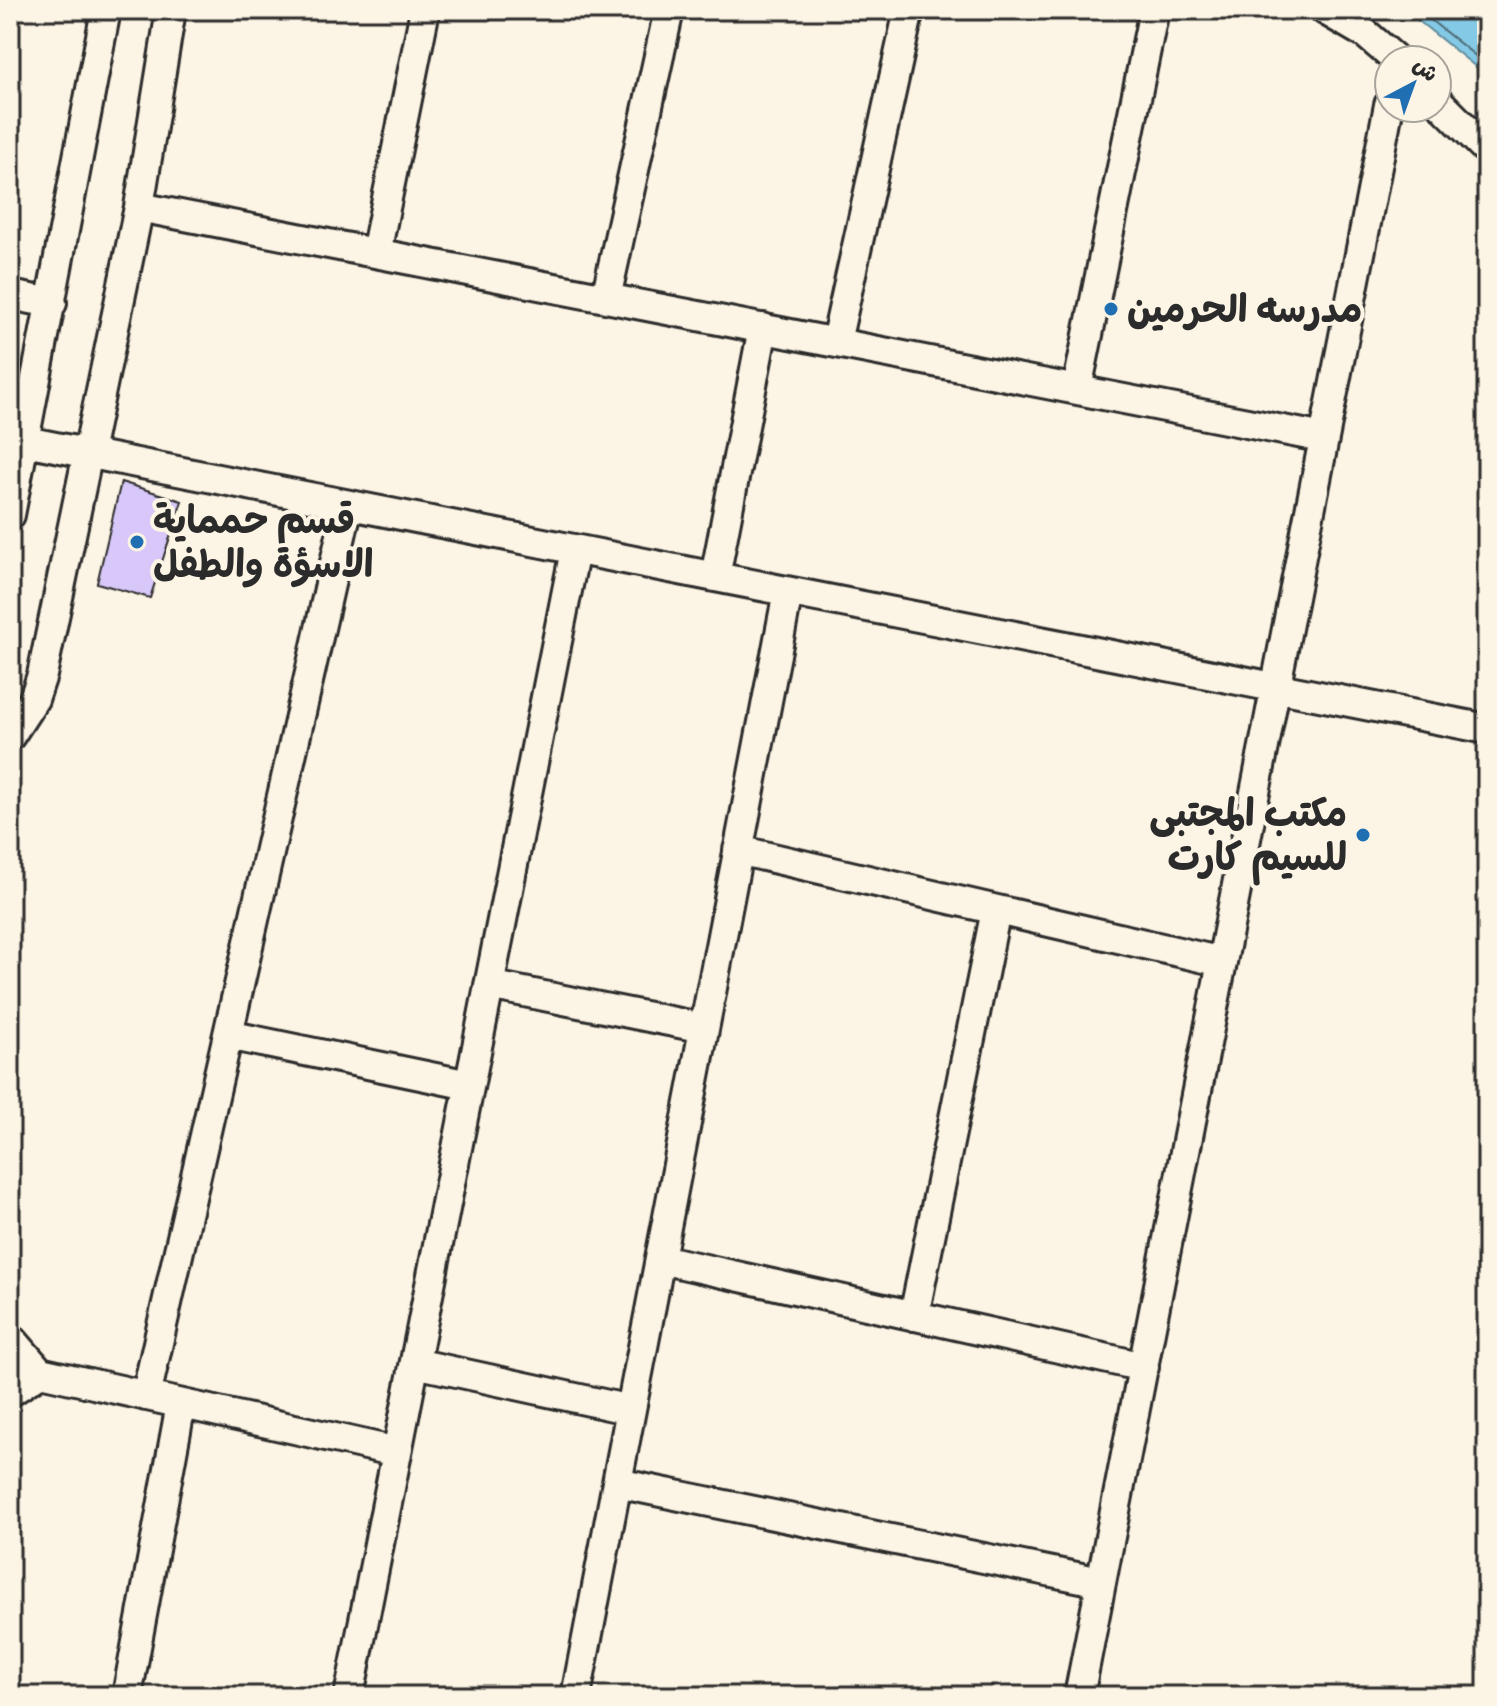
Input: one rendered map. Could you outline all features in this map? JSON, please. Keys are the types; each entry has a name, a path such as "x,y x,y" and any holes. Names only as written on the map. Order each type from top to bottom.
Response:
{"street":[{"path":"10,515 106,10"},
{"path":"10,736 34,699 42,675 139,207 171,10"},
{"path":"376,253 425,10"},
{"path":"606,298 669,10"},
{"path":"836,342 909,10"},
{"path":"1077,389 1154,10"},
{"path":"1325,10 1378,44"},
{"path":"1453,116 1487,150"},
{"path":"1079,1696 1385,124"},
{"path":"139,207 1324,438"},
{"path":"10,295 52,303"},
{"path":"715,577 763,328"},
{"path":"25,441 1487,729"},
{"path":"146,1396 348,505"},
{"path":"349,1696 575,550"},
{"path":"576,1696 788,592"},
{"path":"738,850 1222,962"},
{"path":"914,1316 996,910"},
{"path":"489,985 704,1028"},
{"path":"228,1035 469,1085"},
{"path":"660,1259 1144,1367"},
{"path":"10,1337 40,1372 397,1452"},
{"path":"415,1363 631,1410"},
{"path":"10,1392 40,1372"},
{"path":"127,1696 181,1404"},
{"path":"617,1483 1101,1582"}],"water":[{"path":"1405,10 1487,10 1487,76 1453,49 1453,44 1447,44"}],"building":[{"name":"قسم حمماية الاسؤة والطفل","path":"121,482 182,501 150,598 97,583"}],"place":[{"name":"مدرسه الحرمين","path":"1111,309"},
{"name":"قسم حمماية الاسؤة والطفل","path":"137,542"},
{"name":"مكتب المجتبى للسيم كارت","path":"1363,835"}]}
